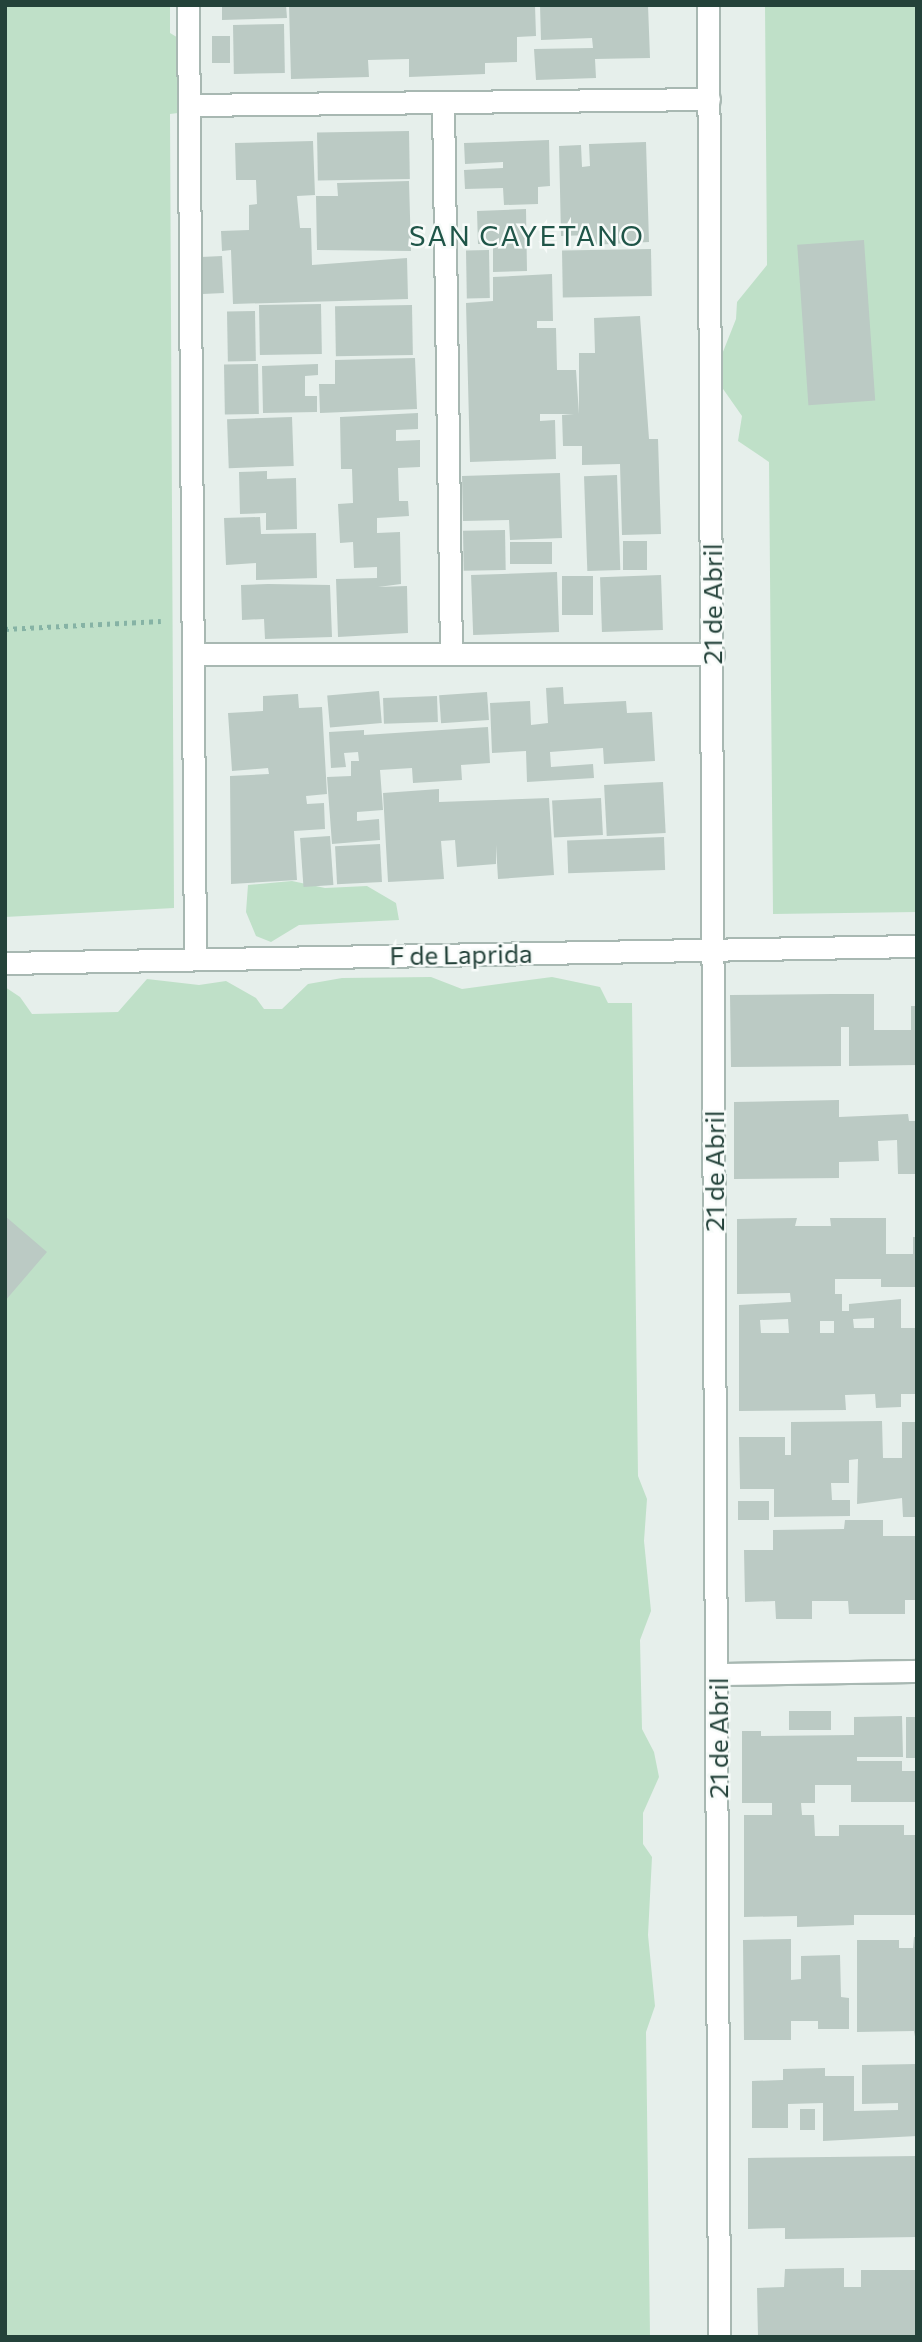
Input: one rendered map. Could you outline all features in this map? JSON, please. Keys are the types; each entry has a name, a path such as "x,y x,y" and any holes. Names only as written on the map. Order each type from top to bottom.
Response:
{"street":[{"path":"188,5 195,959"},
{"name":"21 de Abril","path":"708,5 718,1674 719,2337"},
{"path":"189,105 709,99"},
{"path":"443,102 451,651"},
{"path":"194,654 451,651 713,654"},
{"name":"F de Laprida","path":"5,963 917,946"},
{"path":"718,1674 917,1671"}],"path":[{"path":"5,629 193,619"}],"green space":[{"path":"5,5 170,5 170,33 180,39 189,72 178,113 170,114 174,908 5,917"},
{"path":"765,5 917,5 917,912 773,914 769,462 738,441 742,416 721,386 717,367 736,319 737,302 767,265"},
{"path":"292,881 325,888 367,886 396,903 399,920 299,925 271,942 256,936 246,912 248,885"},
{"path":"431,977 462,989 552,977 600,987 608,1003 632,1003 638,1476 647,1499 644,1541 651,1611 640,1640 642,1729 654,1752 659,1777 643,1813 643,1844 652,1857 648,1935 655,2006 646,2032 650,2337 5,2337 5,987 20,997 32,1014 118,1012 147,979 199,985 226,981 256,998 264,1009 282,1009 308,984 342,978"}],"building":[{"path":"222,5 286,5 287,18 222,20"},
{"path":"289,5 535,5 536,36 517,37 517,62 485,63 485,74 409,77 409,59 368,60 369,77 291,79"},
{"path":"540,5 648,5 650,58 595,59 596,78 536,80 534,49 593,48 592,38 541,40"},
{"path":"284,24 285,73 234,74 233,25"},
{"path":"212,36 230,36 230,63 212,63"},
{"path":"409,131 410,179 318,181 317,133"},
{"path":"549,140 550,186 538,187 538,204 504,205 503,188 465,189 464,170 503,168 503,162 465,164 464,143"},
{"path":"313,141 315,195 297,196 300,228 311,228 312,265 407,258 408,299 233,304 231,250 222,251 221,231 249,230 249,205 257,204 256,180 236,180 235,143"},
{"path":"646,142 649,242 592,245 592,235 561,236 559,146 581,145 582,167 590,166 589,144"},
{"path":"409,181 411,251 317,250 316,196 338,196 337,183"},
{"path":"526,209 527,271 493,272 493,244 478,244 477,211"},
{"path":"864,240 875,401 808,405 797,245"},
{"path":"651,249 652,296 563,298 562,251"},
{"path":"466,250 489,250 490,298 467,298"},
{"path":"222,256 224,293 203,294 201,257"},
{"path":"552,274 553,321 537,321 537,328 556,328 557,370 576,370 579,414 579,353 595,353 594,318 640,316 649,439 658,439 661,534 622,535 620,464 582,465 582,446 563,446 562,415 574,414 540,414 540,421 555,420 556,459 470,462 466,303 493,301 493,277"},
{"path":"321,304 322,354 260,355 259,305"},
{"path":"412,305 413,355 336,356 335,306"},
{"path":"227,311 255,311 256,361 228,361"},
{"path":"415,358 417,409 320,413 319,384 335,384 335,360"},
{"path":"258,364 259,414 225,415 224,365"},
{"path":"318,364 318,375 305,376 305,396 317,396 317,412 263,413 262,366"},
{"path":"418,413 418,429 396,430 396,441 420,440 420,467 398,468 399,501 408,501 409,516 377,518 377,533 400,532 401,584 378,587 407,586 408,633 338,637 336,579 377,578 377,567 354,568 353,542 340,543 338,504 353,503 352,469 341,469 340,417"},
{"path":"292,417 294,466 229,468 227,419"},
{"path":"267,471 267,479 296,478 297,529 266,530 266,513 240,514 239,472"},
{"path":"560,473 562,538 510,540 509,520 463,521 462,476"},
{"path":"617,475 620,570 587,571 584,476"},
{"path":"260,517 261,534 316,533 317,578 256,580 256,563 226,565 224,518"},
{"path":"505,530 506,570 464,571 463,531"},
{"path":"623,541 647,541 647,570 623,570"},
{"path":"510,542 552,542 552,564 510,564"},
{"path":"557,572 559,632 473,635 471,575"},
{"path":"661,575 663,630 602,632 600,577"},
{"path":"562,576 593,576 593,615 562,615"},
{"path":"241,585 330,585 332,637 265,639 264,619 242,620"},
{"path":"563,687 564,704 626,701 627,713 652,712 655,761 604,764 603,748 550,752 551,767 593,764 594,778 527,782 526,751 492,753 490,703 530,701 531,725 548,723 546,688"},
{"path":"379,691 382,723 330,727 327,696"},
{"path":"487,692 489,720 441,723 439,695"},
{"path":"298,694 299,708 322,707 327,794 306,796 307,804 324,803 325,829 294,831 297,880 231,884 230,776 269,774 268,768 232,771 228,713 263,711 263,696"},
{"path":"437,696 438,722 384,724 383,698"},
{"path":"488,727 490,763 461,765 462,780 413,783 412,768 380,770 383,810 357,812 357,821 379,819 380,840 332,844 327,777 351,776 351,761 359,761 358,752 344,753 346,767 331,768 329,732 364,730 364,735"},
{"path":"663,782 666,833 607,836 604,785"},
{"path":"439,789 439,802 549,798 554,875 498,879 496,845 496,864 457,867 455,840 441,841 444,879 388,882 383,793"},
{"path":"601,798 603,835 554,838 552,801"},
{"path":"330,836 333,885 303,887 300,838"},
{"path":"664,837 665,870 568,873 567,840"},
{"path":"380,844 382,882 337,884 335,846"},
{"path":"874,994 874,1030 911,1030 911,1006 917,1006 917,1065 849,1066 849,1027 841,1027 841,1066 731,1067 730,995"},
{"path":"839,1100 839,1117 908,1114 909,1121 917,1121 915,1174 898,1174 897,1140 878,1141 879,1161 839,1162 839,1178 734,1179 734,1102"},
{"path":"5,1216 47,1252 5,1301"},
{"path":"797,1218 795,1226 831,1226 830,1218 886,1218 886,1254 913,1254 913,1237 917,1237 917,1287 881,1287 881,1279 835,1279 835,1294 842,1294 842,1311 849,1311 849,1304 901,1299 901,1328 917,1328 917,1394 901,1394 901,1407 876,1408 875,1394 845,1395 846,1410 739,1411 739,1305 791,1302 790,1293 737,1294 737,1219","holes":["874,1318 874,1328 854,1328 853,1319","788,1319 789,1333 761,1333 760,1320","820,1321 834,1321 834,1333 820,1333"]},
{"path":"882,1421 883,1458 902,1458 902,1422 917,1422 917,1517 903,1517 902,1498 857,1504 858,1459 849,1460 849,1483 831,1483 832,1500 850,1500 850,1516 774,1517 774,1489 740,1489 739,1437 785,1437 785,1455 791,1455 791,1422"},
{"path":"738,1501 769,1501 769,1520 738,1520"},
{"path":"845,1520 883,1520 883,1536 917,1536 917,1600 905,1600 905,1614 849,1614 848,1601 812,1601 812,1619 776,1619 775,1601 745,1602 744,1550 773,1550 773,1530 844,1529"},
{"path":"789,1711 831,1711 831,1730 789,1730"},
{"path":"902,1716 903,1757 857,1757 857,1761 902,1761 902,1771 917,1771 917,1802 851,1802 851,1785 815,1785 815,1803 801,1803 802,1815 814,1815 815,1836 839,1836 839,1825 904,1825 904,1835 917,1835 917,1915 854,1915 854,1925 797,1927 797,1916 744,1917 744,1815 772,1815 772,1803 742,1803 742,1731 761,1731 761,1736 854,1735 854,1717"},
{"path":"906,1717 917,1717 917,1758 906,1758"},
{"path":"914,1937 917,1937 917,2048 914,2031 857,2032 857,1940 899,1940 899,1948 913,1948"},
{"path":"791,1939 791,1980 801,1979 801,1956 840,1955 841,1997 849,1998 849,2029 818,2029 818,2021 791,2021 791,2040 744,2040 743,1940"},
{"path":"917,2064 917,2136 823,2141 823,2103 788,2104 788,2128 752,2128 752,2081 783,2080 783,2069 825,2068 825,2076 854,2076 854,2111 898,2110 898,2103 862,2104 862,2065"},
{"path":"800,2109 815,2109 815,2130 800,2130"},
{"path":"917,2156 917,2237 785,2239 785,2228 748,2229 748,2158"},
{"path":"844,2268 844,2287 861,2287 861,2270 917,2270 917,2337 758,2337 757,2288 784,2287 785,2269"}],"district":[{"name":"SAN CAYETANO","path":"527,235"}]}
